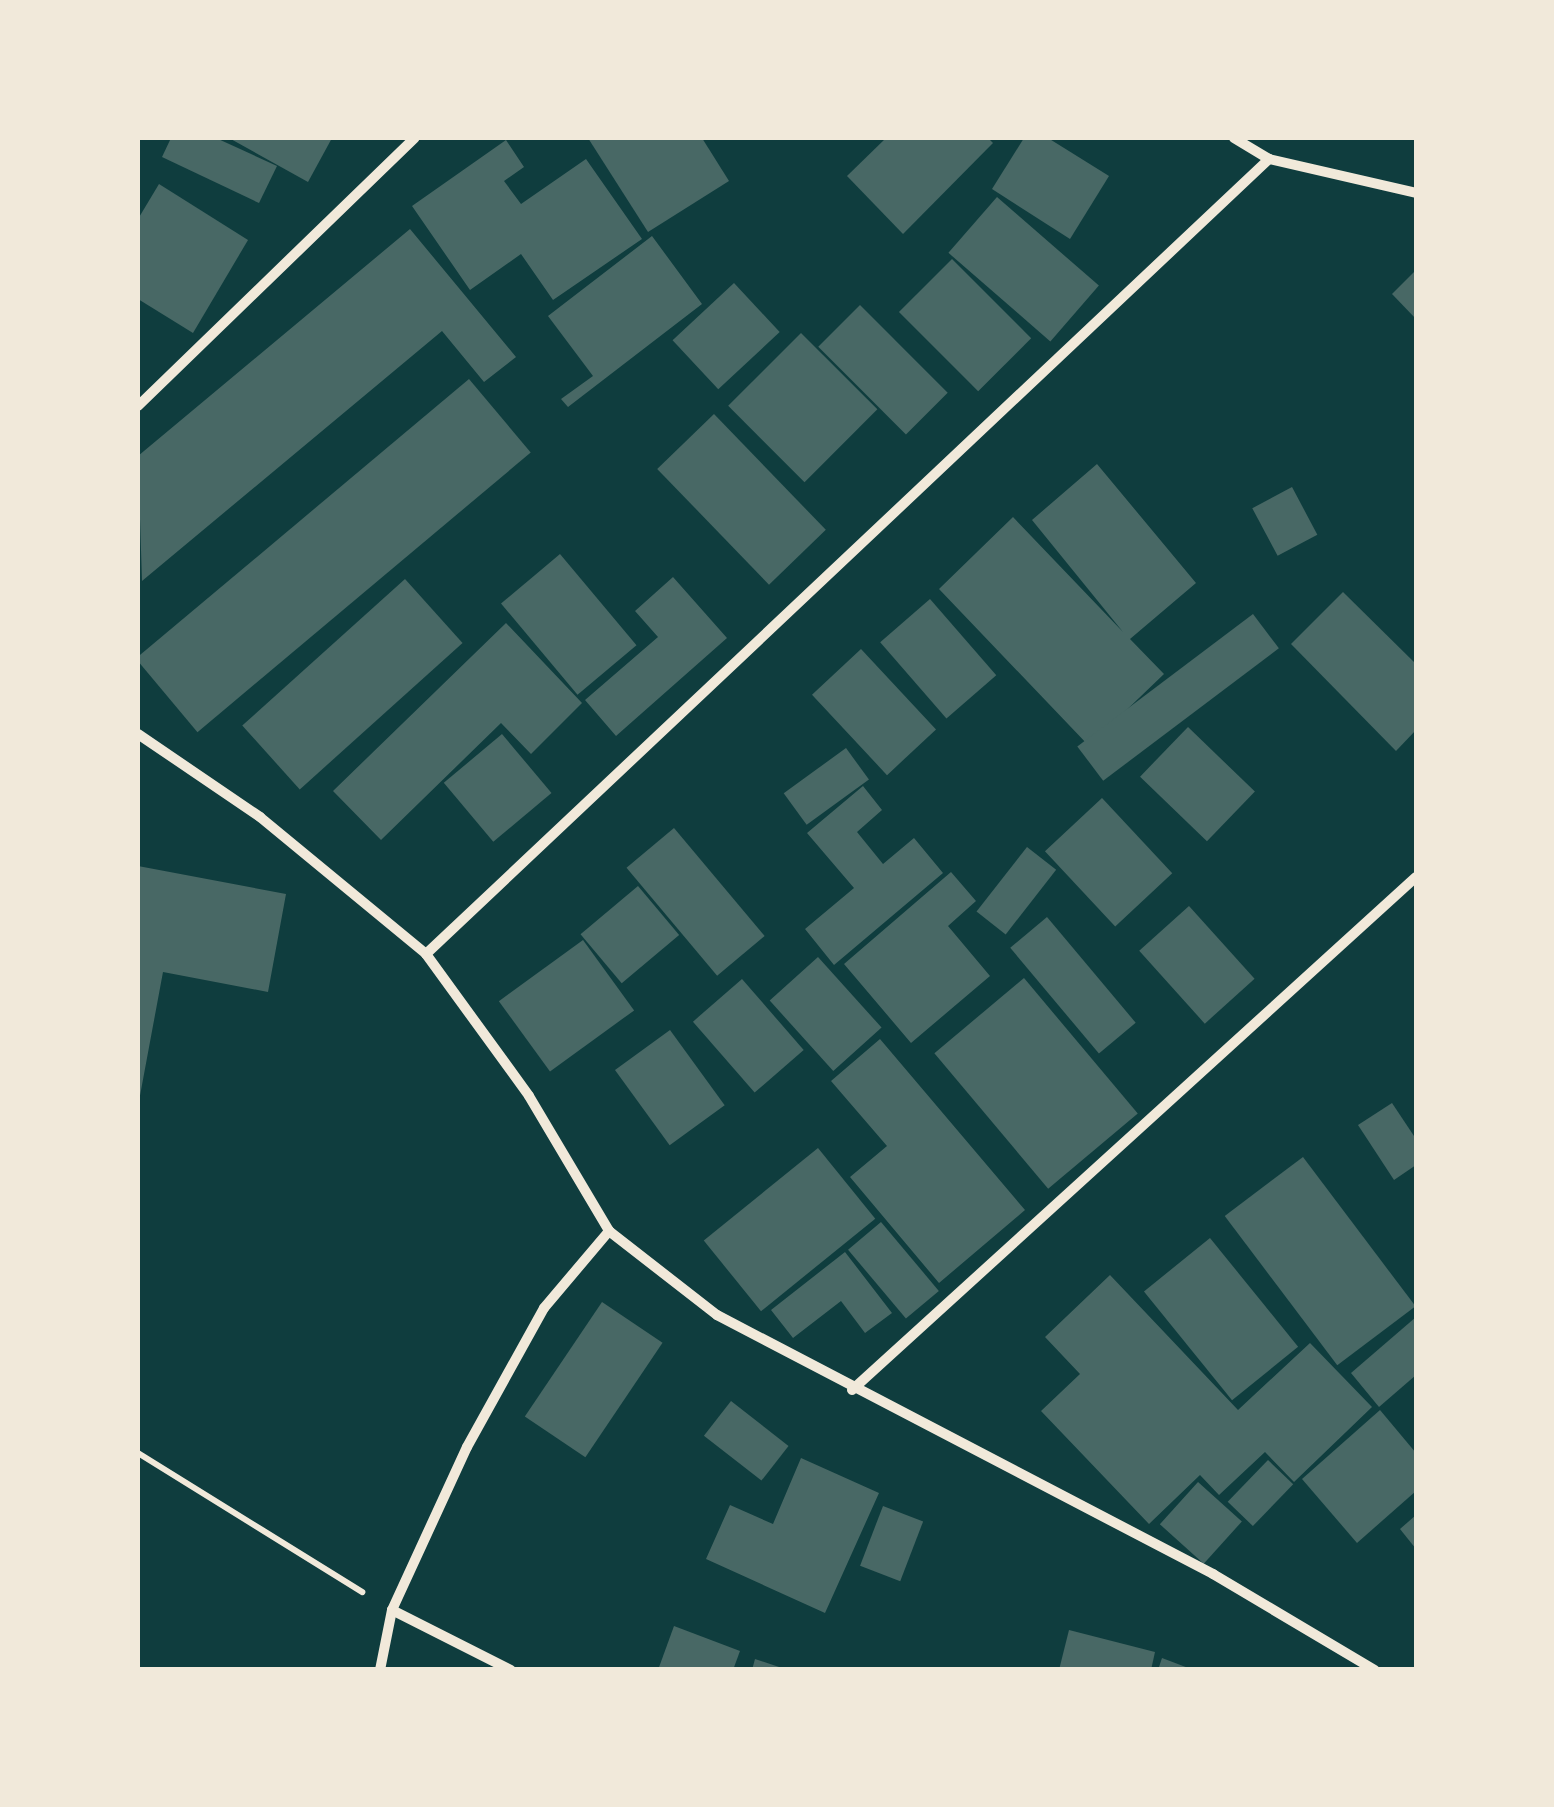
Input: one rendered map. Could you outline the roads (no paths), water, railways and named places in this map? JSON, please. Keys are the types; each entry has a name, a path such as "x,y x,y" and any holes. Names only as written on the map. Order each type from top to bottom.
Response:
{"street":[{"path":"138,406 415,138"},
{"path":"1234,138 1268,159 1416,193"},
{"path":"426,954 1268,159"},
{"path":"138,734 260,817 426,954 530,1096 609,1231 718,1315 852,1390 1213,1574 1375,1670"},
{"path":"852,1390 1416,877"},
{"path":"380,1670 392,1610 467,1448 544,1308 609,1231"},
{"path":"392,1610 511,1670"}]}
